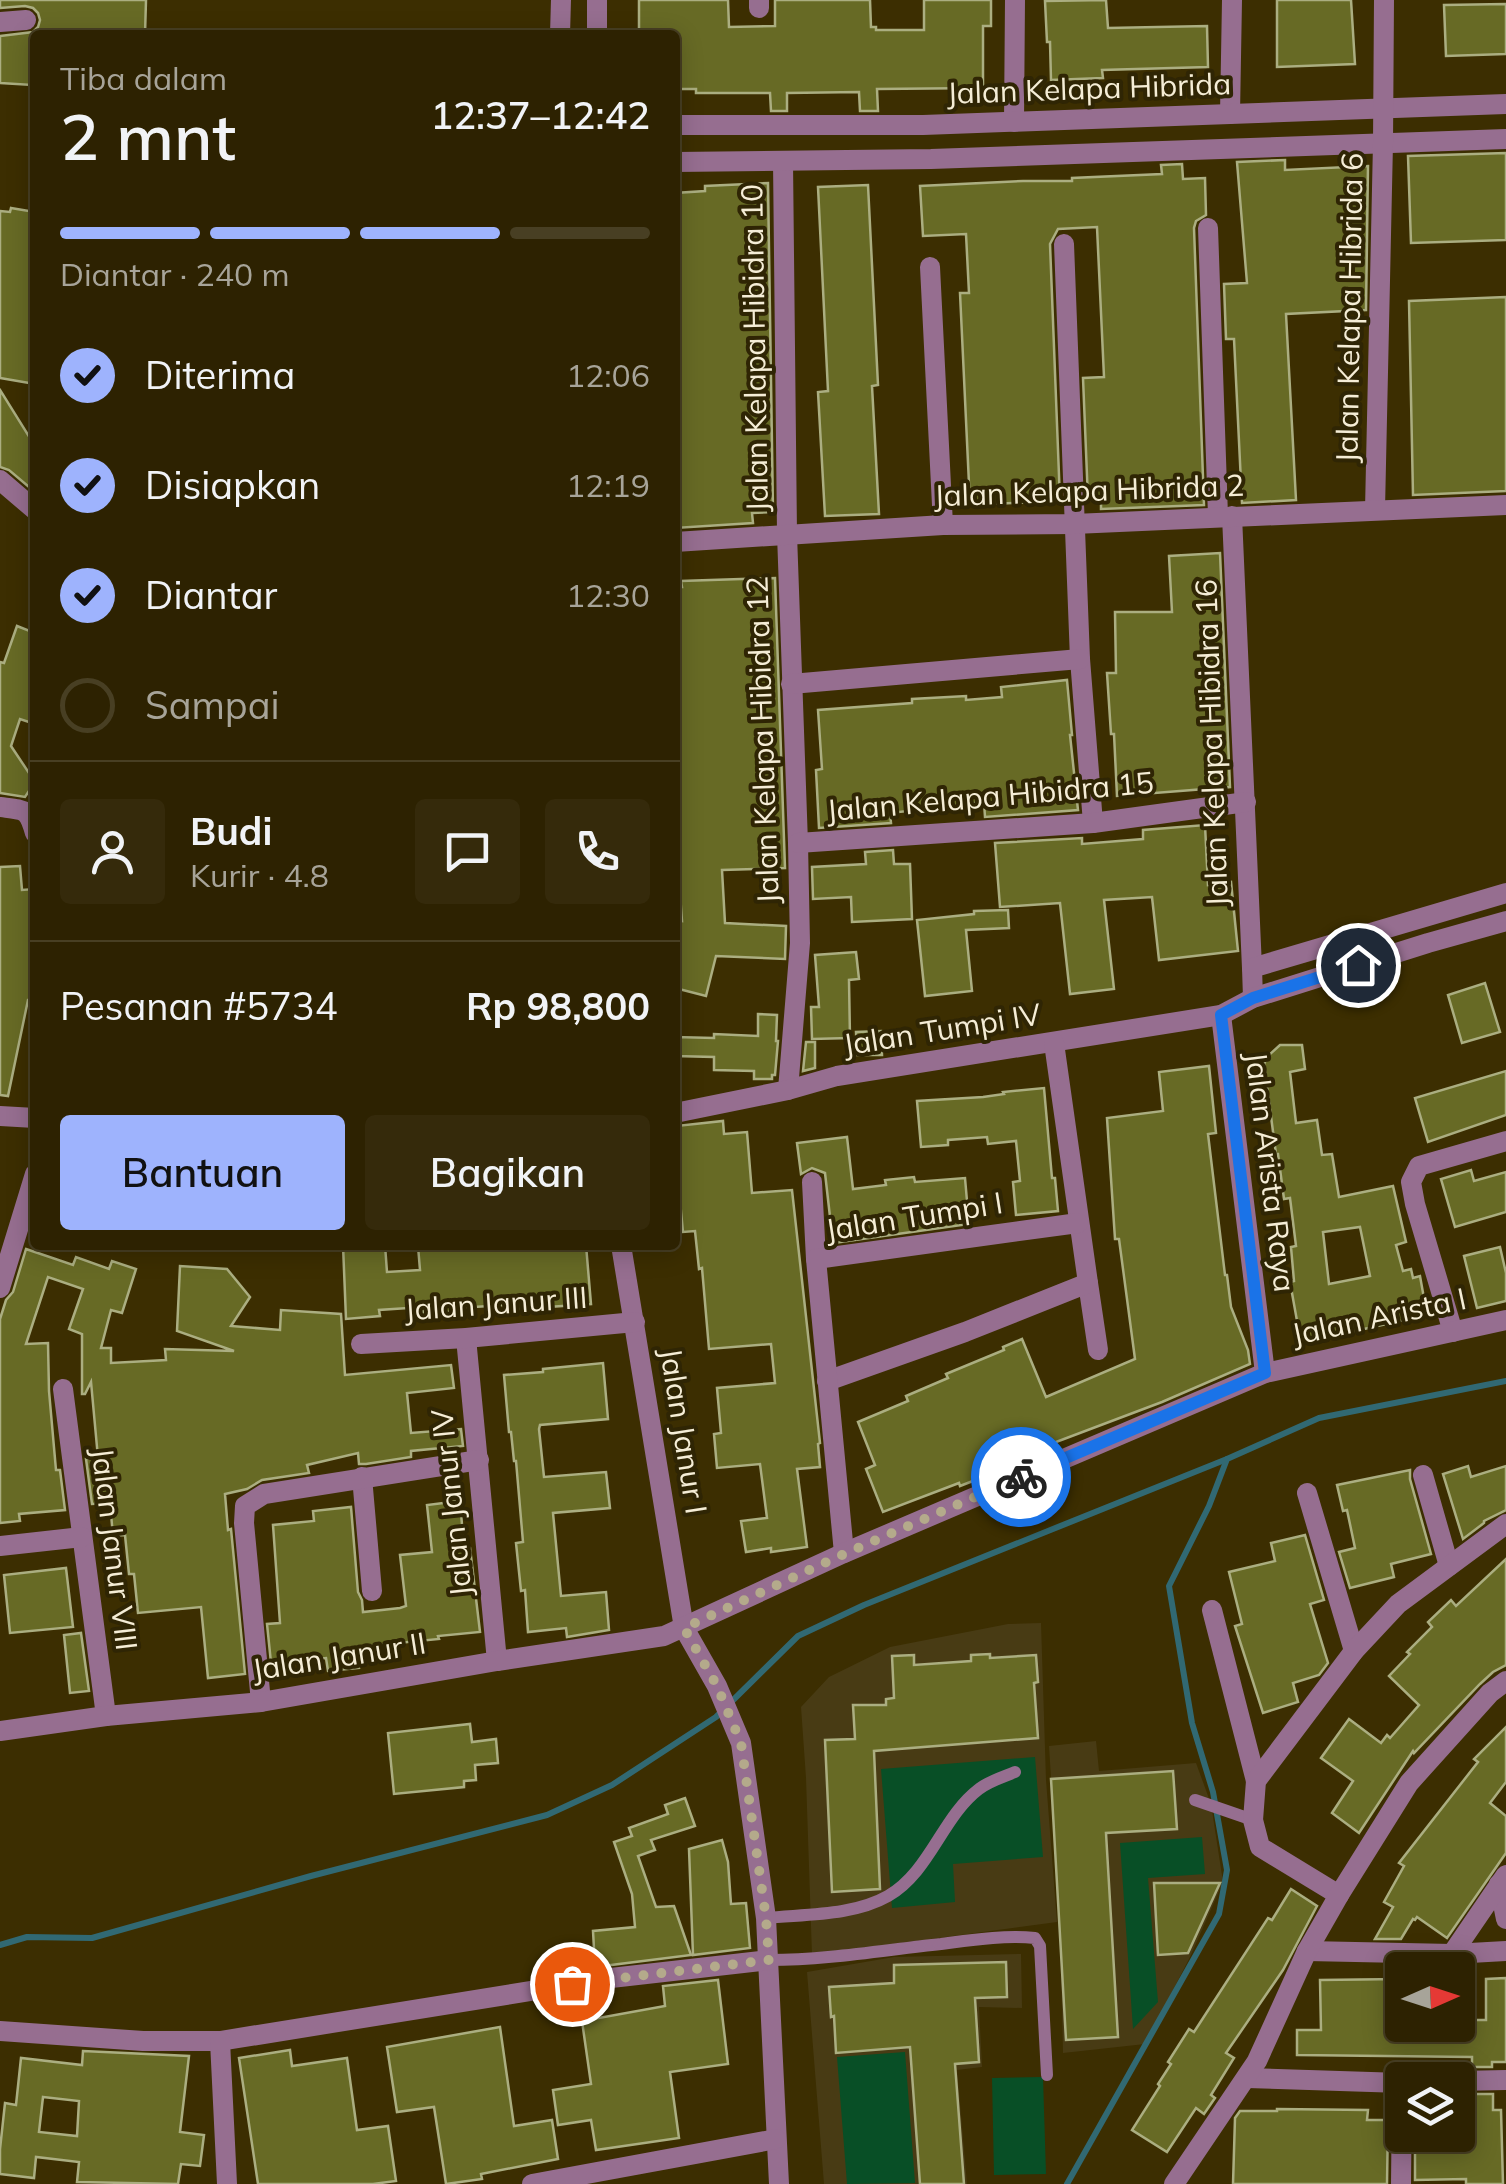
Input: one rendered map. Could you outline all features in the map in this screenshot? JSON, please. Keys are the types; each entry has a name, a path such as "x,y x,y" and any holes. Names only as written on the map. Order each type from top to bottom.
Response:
{"street":[{"path":"560,30 561,0"},
{"path":"597,0 597,30"},
{"path":"1014,122 1015,0"},
{"path":"1230,114 1232,0"},
{"name":"Jalan Kelapa Hibrida 6","path":"1375,510 1384,0"},
{"path":"0,22 26,20"},
{"name":"Jalan Kelapa Hibrida","path":"680,125 923,126 1506,104"},
{"path":"680,162 950,158 1506,138"},
{"name":"Jalan Kelapa Hibidra 10","path":"782,161 786,534"},
{"name":"Jalan Kelapa Hibidra 16","path":"1208,228 1246,802 1252,968"},
{"path":"1064,244 1080,659 1093,823"},
{"path":"930,267 943,525"},
{"path":"0,480 30,506"},
{"name":"Jalan Kelapa Hibrida 2","path":"680,542 943,525 1074,524 1506,504"},
{"name":"Jalan Kelapa Hibidra 12","path":"786,534 800,944 788,1090"},
{"path":"791,684 1080,659"},
{"name":"Jalan Kelapa Hibidra 15","path":"798,843 1093,823 1246,802"},
{"path":"0,807 22,809 30,821"},
{"path":"1253,998 1252,968 1506,893"},
{"name":"Jalan Arista Raya","path":"1265,1373 1221,1015 1253,998 1506,921"},
{"name":"Jalan Tumpi IV","path":"680,1111 837,1076 1221,1015"},
{"path":"1054,1043 1098,1350"},
{"path":"0,1116 30,1118"},
{"path":"1452,1332 1411,1182 1419,1166 1506,1141"},
{"path":"812,1182 816,1260"},
{"path":"0,1288 30,1190"},
{"name":"Jalan Tumpi I","path":"844,1554 816,1260 1078,1223"},
{"name":"Jalan Janur I","path":"621,1250 684,1628"},
{"path":"827,1381 1088,1283"},
{"name":"Jalan Arista I","path":"844,1554 1265,1373 1506,1320"},
{"name":"Jalan Janur III","path":"361,1344 634,1322"},
{"name":"Jalan Janur IV","path":"466,1338 498,1661"},
{"name":"Jalan Janur VIII","path":"64,1388 106,1716"},
{"path":"261,1702 245,1506 264,1494 479,1460"},
{"path":"1423,1475 1449,1566"},
{"path":"362,1477 372,1591"},
{"path":"1307,1492 1354,1650"},
{"path":"1256,1781 1354,1650 1398,1604 1506,1524"},
{"path":"0,1546 82,1537"},
{"name":"Jalan Janur II","path":"0,1731 106,1716 261,1702 664,1636 844,1554"},
{"path":"1212,1610 1256,1781 1253,1820 1260,1847 1339,1894"},
{"path":"684,1628 717,1686 741,1743 766,1918 779,2184"},
{"path":"1174,2184 1257,2062 1307,1951 1409,1784 1506,1681"},
{"path":"1502,1880 1506,1919"},
{"path":"1453,1952 1502,1880"},
{"path":"1307,1951 1385,1953"},
{"path":"1475,1953 1506,1951"},
{"path":"0,2031 143,2041 220,2040 611,1978 769,1960"},
{"path":"220,2040 227,2184"},
{"path":"1247,2078 1385,2084"},
{"path":"1475,2081 1506,2080"},
{"path":"532,2184 776,2138"},
{"path":"1401,2152 1401,2184"}],"lane":[{"path":"766,1918 856,1908 888,1896 908,1880 967,1800 981,1787 1015,1772"},
{"path":"1195,1800 1253,1820"},
{"path":"769,1960 801,1960 980,1939 1035,1938 1040,1946 1047,2075"}],"shaded area":[{"path":"1041,1623 1046,1780 1057,1922 812,1955 801,1707 829,1677 890,1647 1008,1624"},
{"path":"1096,1741 1099,1771 1196,1763 1211,1804 1223,1882 1145,2044 1063,2053 1060,1920 1049,1746"},
{"path":"1021,1954 1022,2008 979,2007 982,2067 957,2070 967,2184 824,2184 807,1972 894,1957"}],"green space":[{"path":"1035,1757 1043,1857 953,1864 955,1902 892,1908 881,1769"},
{"path":"1202,1837 1205,1874 1148,1878 1158,2002 1133,2029 1120,1843"},
{"path":"905,2052 915,2183 847,2184 837,2057"},
{"path":"1043,2077 1046,2174 994,2175 992,2078"}],"building":[{"path":"0,0 146,0 145,30 35,30 40,20 33,8 0,8"},
{"path":"639,0 728,0 729,27 775,26 775,0 870,0 871,27 876,30 924,30 924,0 991,0 991,26 983,26 983,88 877,89 878,111 860,111 859,92 787,93 787,111 771,111 770,93 696,93 696,89 680,89 680,30 639,30"},
{"path":"1106,0 1108,28 1207,26 1208,67 1102,70 1103,78 1051,80 1045,1"},
{"path":"1277,0 1351,0 1355,64 1277,67"},
{"path":"1506,4 1506,54 1446,56 1444,5"},
{"path":"30,32 30,85 0,83 0,36"},
{"path":"1506,153 1506,240 1411,243 1408,156"},
{"path":"1285,160 1285,170 1368,166 1366,310 1286,314 1296,500 1242,503 1234,339 1226,339 1224,284 1247,283 1237,162"},
{"path":"1182,164 1183,179 1205,178 1206,215 1196,221 1194,228 1204,505 1101,509 1101,500 1088,500 1083,378 1104,377 1097,227 1058,229 1050,244 1060,501 970,505 960,293 969,293 966,234 923,236 920,186 1162,174 1161,165"},
{"path":"768,183 773,512 752,513 753,523 680,528 680,193 705,191 705,186"},
{"path":"868,185 878,385 872,386 879,514 825,516 818,392 828,391 818,187"},
{"path":"11,208 30,211 30,383 0,378 0,211 10,212"},
{"path":"1506,297 1506,491 1413,495 1409,301"},
{"path":"0,390 30,438 30,488 0,467"},
{"path":"1220,553 1230,787 1117,796 1107,673 1116,673 1115,612 1172,612 1169,556"},
{"path":"775,578 785,868 722,870 725,923 786,926 785,959 716,956 706,996 680,989 681,581"},
{"path":"17,626 30,631 30,722 20,719 11,746 30,774 30,790 25,797 0,793 0,662 4,663"},
{"path":"1067,680 1078,810 985,817 984,802 890,813 891,823 819,828 816,770 822,769 818,710 912,703 912,699 1002,697 1001,687"},
{"path":"1205,825 1208,885 1231,882 1238,951 1159,960 1152,897 1104,900 1114,989 1070,994 1060,903 1000,907 995,843 1082,838 1082,844 1143,839 1143,830"},
{"path":"893,850 894,864 910,864 912,919 852,922 851,897 813,899 812,867 866,864 865,852"},
{"path":"20,866 22,890 30,889 30,1000 8,1096 0,1095 0,867"},
{"path":"1008,910 1009,928 966,930 972,991 925,996 917,920"},
{"path":"856,952 859,979 849,980 850,1038 812,1039 811,1007 819,1007 815,955"},
{"path":"1485,983 1500,1032 1462,1043 1448,995"},
{"path":"758,1014 777,1015 778,1041 772,1079 754,1079 754,1071 714,1070 714,1057 680,1056 680,1037 758,1036"},
{"path":"881,1031 882,1055 857,1055 856,1032"},
{"path":"806,1042 815,1042 815,1068 803,1071"},
{"path":"1280,1045 1302,1045 1305,1069 1290,1072 1296,1123 1317,1120 1322,1155 1332,1154 1339,1197 1393,1186 1406,1242 1396,1245 1403,1271 1411,1269 1413,1278 1420,1276 1427,1315 1301,1343 1290,1282 1294,1281 1291,1247 1296,1246 1290,1198 1284,1199 1276,1154 1264,1064","holes":["1360,1227 1370,1276 1329,1284 1323,1232"]},
{"path":"1209,1066 1216,1133 1208,1134 1225,1275 1250,1364 998,1464 1001,1470 883,1512 866,1469 875,1465 858,1422 908,1401 906,1396 948,1378 946,1374 1022,1339 1046,1397 1135,1359 1119,1239 1115,1239 1107,1118 1163,1111 1159,1072"},
{"path":"1506,1071 1506,1115 1428,1142 1415,1098"},
{"path":"1044,1088 1058,1211 1016,1215 1013,1182 1020,1181 1016,1141 988,1144 987,1137 921,1147 917,1101"},
{"path":"723,1121 724,1134 747,1132 752,1193 792,1190 820,1443 820,1467 797,1469 807,1547 746,1552 741,1521 767,1518 760,1464 717,1468 714,1434 721,1433 717,1388 775,1383 771,1344 709,1349 695,1231 683,1232 680,1126"},
{"path":"847,1137 853,1189 914,1177 915,1182 965,1178 969,1224 833,1243 825,1173 812,1168 801,1174 797,1143"},
{"path":"1471,1170 1474,1181 1506,1172 1506,1212 1455,1227 1441,1179"},
{"path":"1500,1247 1506,1273 1506,1301 1477,1308 1464,1256"},
{"path":"26,1249 73,1265 76,1257 109,1269 112,1261 136,1269 122,1313 111,1310 101,1348 111,1348 111,1363 166,1360 165,1349 234,1351 177,1331 180,1266 227,1269 250,1297 231,1326 280,1330 281,1310 341,1314 345,1375 451,1365 454,1388 407,1393 411,1433 461,1429 463,1446 411,1451 411,1457 366,1464 359,1464 358,1453 307,1465 309,1473 262,1480 247,1489 225,1494 245,1674 208,1678 201,1607 138,1613 125,1535 113,1536 110,1503 92,1504 86,1459 98,1458 91,1382 82,1394 82,1334 69,1329 83,1289 48,1277 26,1344 48,1343 56,1470 60,1470 65,1510 19,1514 20,1521 0,1523 0,1319"},
{"path":"343,1250 385,1250 387,1272 420,1270 418,1250 586,1250 591,1304 504,1310 504,1305 423,1314 423,1307 379,1310 380,1316 346,1319"},
{"path":"603,1363 608,1419 540,1425 539,1429 544,1477 606,1472 610,1508 553,1513 561,1596 606,1592 609,1630 567,1637 566,1628 528,1632 516,1543 523,1542 516,1461 504,1375"},
{"path":"1468,1466 1471,1477 1506,1466 1506,1510 1484,1521 1463,1539 1443,1474"},
{"path":"1410,1470 1431,1554 1391,1564 1394,1577 1350,1588 1339,1552 1355,1548 1337,1485"},
{"path":"460,1501 464,1548 470,1548 480,1632 357,1647 359,1668 328,1671 326,1658 271,1663 267,1624 280,1623 273,1525 314,1521 313,1511 351,1507 363,1612 400,1608 406,1606 400,1555 432,1552 427,1505"},
{"path":"1305,1535 1324,1600 1310,1604 1328,1663 1319,1675 1293,1683 1298,1702 1263,1713 1235,1626 1242,1624 1229,1572 1275,1561 1271,1543"},
{"path":"1506,1559 1506,1665 1480,1684 1413,1751 1359,1833 1332,1813 1353,1781 1321,1758 1349,1719 1381,1743 1387,1735 1390,1738 1419,1705 1389,1676 1432,1627 1428,1622 1451,1600 1456,1606"},
{"path":"66,1568 73,1627 10,1633 4,1575"},
{"path":"81,1633 89,1691 70,1693 64,1635"},
{"path":"990,1654 990,1658 1036,1655 1038,1738 874,1751 880,1889 832,1892 825,1740 855,1739 853,1705 886,1705 886,1699 894,1698 892,1656 914,1655 914,1665 971,1661 971,1655"},
{"path":"470,1724 472,1742 496,1739 498,1763 475,1765 476,1780 464,1781 464,1787 394,1794 388,1733"},
{"path":"1506,1727 1506,1782 1490,1803 1506,1816 1506,1853 1447,1938 1417,1917 1401,1939 1375,1939 1393,1907 1384,1902 1404,1866 1399,1863 1478,1762 1474,1759"},
{"path":"1173,1771 1177,1829 1106,1833 1118,2037 1066,2040 1051,1779"},
{"path":"685,1798 695,1826 651,1840 655,1850 638,1856 656,1907 674,1906 691,1955 595,1967 593,1931 635,1927 632,1894 614,1842 632,1836 629,1828 668,1814 665,1805"},
{"path":"722,1840 731,1904 746,1903 750,1948 693,1955 689,1849"},
{"path":"1154,1883 1220,1883 1188,1953 1158,1955"},
{"path":"1291,1889 1317,1906 1283,1970 1226,2053 1234,2058 1211,2095 1215,2098 1204,2114 1196,2108 1167,2152 1132,2130 1189,2029 1194,2032"},
{"path":"1006,1962 1007,1997 975,1998 979,2062 955,2064 964,2184 920,2184 910,2047 836,2053 829,1987 894,1983 894,1965"},
{"path":"1506,1978 1506,2062 1475,2067 1472,2057 1297,2055 1297,2030 1321,2030 1320,1980 1385,1979 1385,2042 1475,2042 1475,2020 1486,2020 1486,1979"},
{"path":"718,1980 728,2064 670,2072 679,2138 596,2150 591,2120 558,2125 553,2090 591,2084 582,2021 665,2006 663,1986"},
{"path":"500,2027 514,2126 552,2120 558,2159 446,2184 434,2107 397,2112 387,2047"},
{"path":"290,2050 292,2066 347,2058 357,2130 388,2126 396,2181 258,2184 239,2058"},
{"path":"83,2051 189,2056 180,2132 204,2135 200,2166 181,2164 178,2184 77,2182 79,2162 36,2157 34,2178 0,2174 5,2103 16,2105 21,2058 82,2065","holes":["43,2097 79,2101 77,2136 39,2132"]},
{"path":"1475,2094 1493,2094 1493,2110 1501,2110 1503,2184 1466,2184 1466,2179 1415,2180 1415,2152 1475,2152"},
{"path":"1368,2110 1367,2120 1385,2120 1387,2184 1233,2184 1235,2118 1240,2111"}],"waterway":[{"path":"1067,2184 1219,1914 1227,1870 1213,1792 1192,1723 1169,1586 1209,1506 1227,1459 1319,1418 1506,1381"},
{"path":"0,1945 27,1937 92,1938 547,1815 612,1785 716,1717 798,1636 864,1605 1227,1459"}],"way so far":[{"path":"572,1984 769,1960 741,1743 717,1686 684,1628 1021,1477"}],"route":[{"path":"1021,1477 1265,1373 1221,1015 1253,998 1358,965"}]}
